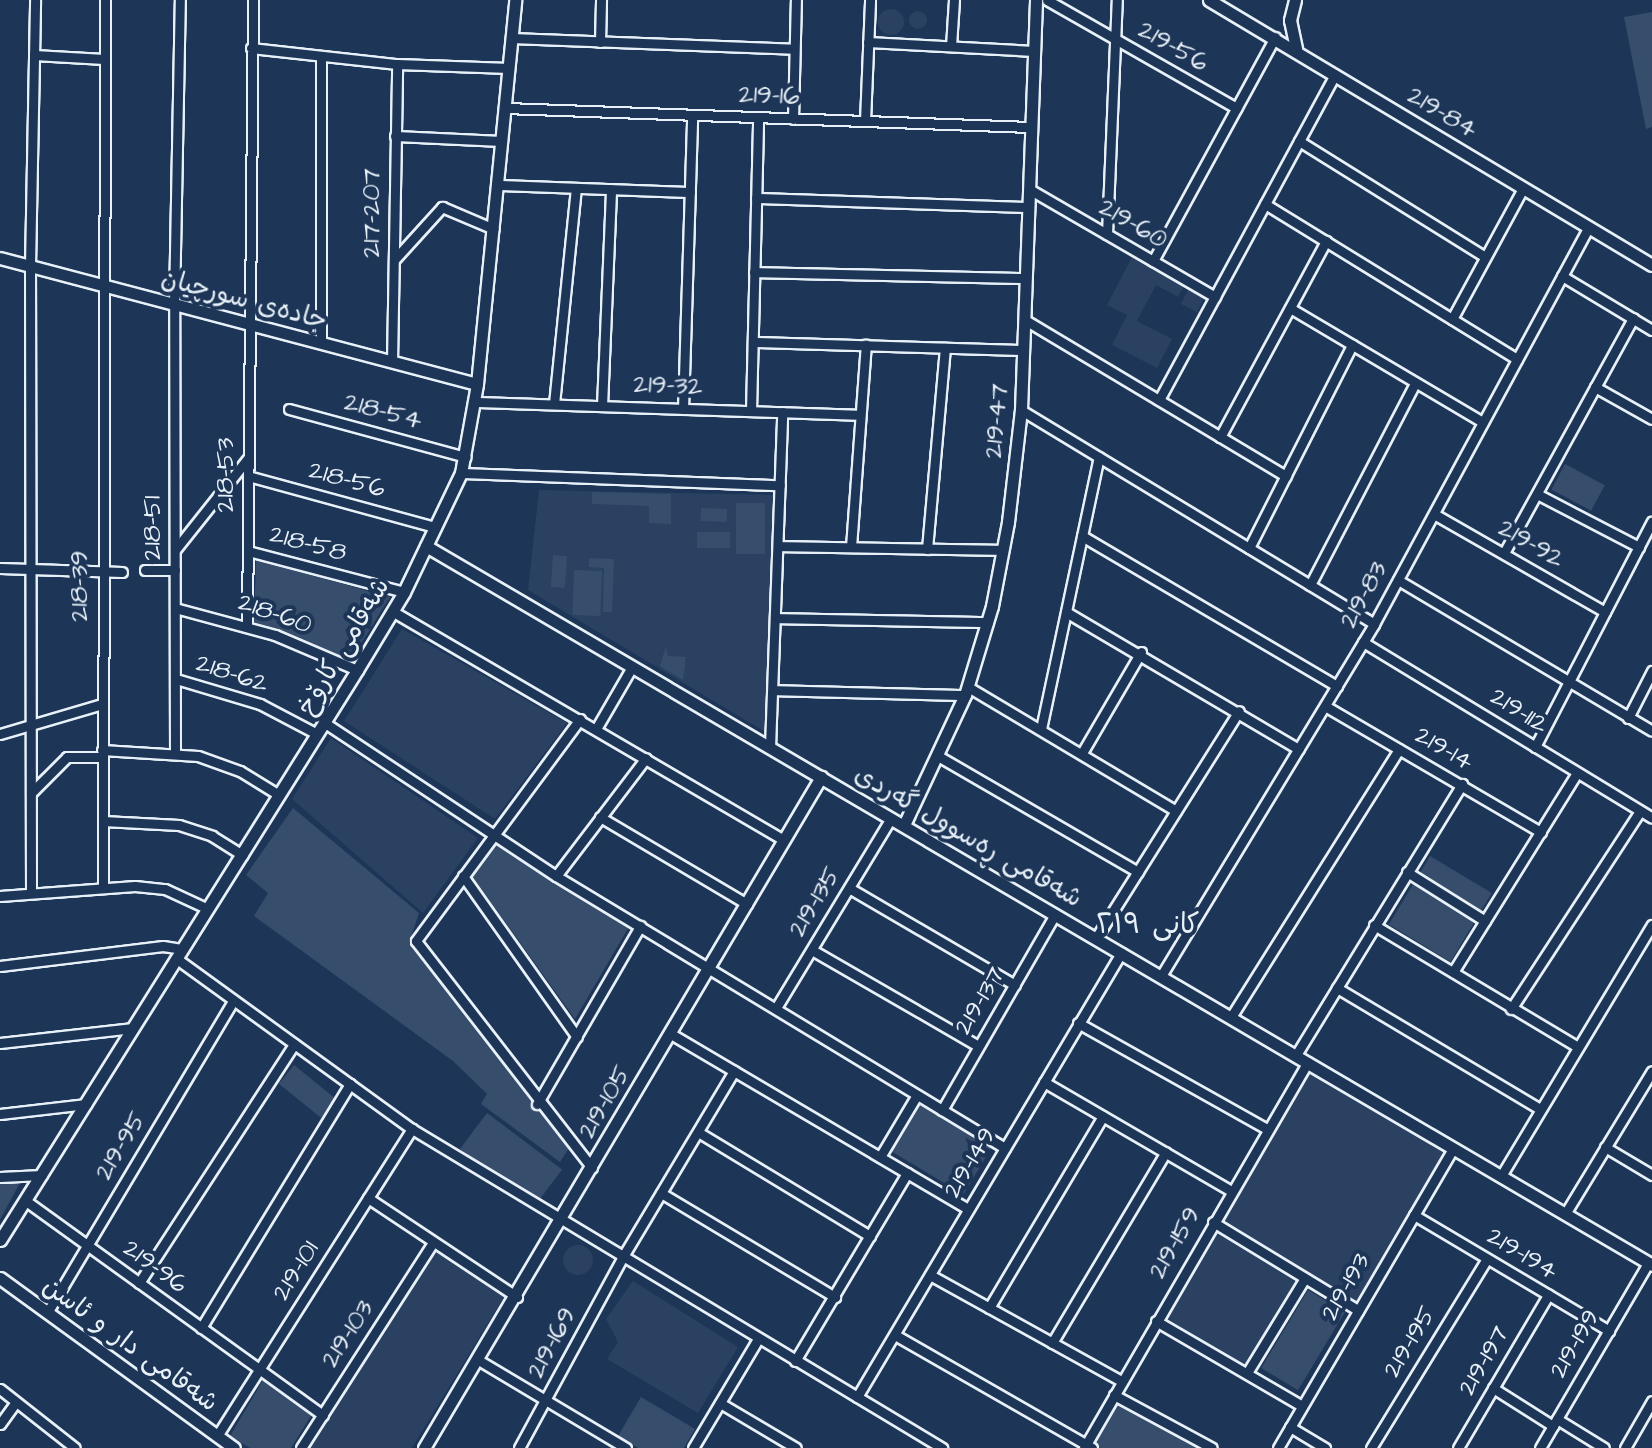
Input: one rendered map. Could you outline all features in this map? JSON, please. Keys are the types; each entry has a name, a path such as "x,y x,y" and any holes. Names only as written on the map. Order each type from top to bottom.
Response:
{"street":[{"path":"31,893 30,266 35,0"},
{"name":"218-39","path":"103,886 101,285 105,0"},
{"name":"218-51","path":"175,752 174,304 180,0"},
{"name":"218-53","path":"247,626 253,0"},
{"name":"شەقامی کارۆخ","path":"0,1240 404,592 461,473 475,402 515,0"},
{"path":"600,42 601,0"},
{"path":"793,119 796,0"},
{"path":"865,121 870,0"},
{"path":"951,46 954,0"},
{"name":"219-47","path":"904,825 967,691 988,622 1003,550 1021,410 1036,0"},
{"name":"219-56","path":"1047,0 1236,108"},
{"path":"1107,234 1117,0"},
{"name":"219-84","path":"1209,0 1296,49 1652,265"},
{"path":"1295,0 1290,20 1296,49"},
{"path":"1153,261 1275,37"},
{"path":"511,38 794,49"},
{"path":"868,42 1034,51"},
{"path":"251,48 397,64 509,68"},
{"path":"34,55 104,59"},
{"path":"321,56 321,343"},
{"name":"217-207","path":"392,362 397,64"},
{"path":"1159,400 1335,74"},
{"name":"219-16","path":"505,108 1031,127"},
{"path":"683,409 692,115"},
{"path":"751,411 758,117"},
{"path":"395,136 502,141"},
{"path":"1299,141 1485,257"},
{"path":"498,185 690,192"},
{"path":"554,404 576,188"},
{"path":"1452,319 1523,188"},
{"path":"602,406 611,189"},
{"name":"219-60","path":"1029,189 1215,297"},
{"path":"756,198 1028,207"},
{"path":"1265,204 1517,359"},
{"path":"394,260 442,207 494,229"},
{"name":"219-83","path":"1161,976 1374,624 1589,227"},
{"path":"1220,437 1326,241"},
{"name":"جادەی سورچیان","path":"0,258 477,384"},
{"path":"754,272 1026,278"},
{"path":"1562,276 1652,330"},
{"path":"1290,308 1483,422"},
{"path":"1504,553 1633,318"},
{"path":"1025,320 1286,476"},
{"path":"753,342 1024,350"},
{"path":"851,547 866,345"},
{"path":"1249,548 1352,345"},
{"path":"927,549 945,348"},
{"path":"1310,585 1415,383"},
{"path":"1595,387 1652,419"},
{"name":"219-32","path":"475,402 860,415"},
{"name":"218-54","path":"289,409 466,457"},
{"path":"1021,410 1374,624"},
{"path":"770,747 782,412"},
{"path":"175,550 249,457"},
{"path":"1041,729 1099,457"},
{"path":"461,473 780,485"},
{"name":"218-56","path":"248,476 435,527"},
{"path":"1537,494 1639,547"},
{"name":"219-92","path":"1434,514 1605,612"},
{"path":"1535,747 1652,521"},
{"path":"1082,536 1337,686"},
{"name":"شەقامی ڕەسوول گەردی","path":"426,546 1650,1264"},
{"path":"778,546 1003,550"},
{"name":"218-58","path":"248,551 404,592"},
{"path":"0,568 122,572"},
{"path":"145,570 175,570"},
{"path":"1398,580 1652,731"},
{"name":"218-60","path":"175,608 247,626 357,670"},
{"path":"392,611 784,840"},
{"path":"1066,612 1141,652 1299,749"},
{"path":"775,618 988,622"},
{"name":"219-112","path":"1363,642 1652,818"},
{"path":"1082,753 1141,652"},
{"path":"596,729 632,667"},
{"path":"1628,718 1652,671"},
{"name":"218-62","path":"176,679 260,704 317,734"},
{"path":"773,690 967,691 1041,729 1176,811"},
{"path":"0,734 102,704"},
{"name":"219-14","path":"1325,706 1541,832"},
{"path":"1096,938 1239,711"},
{"path":"580,719 416,941 537,1104 592,1168"},
{"path":"325,723 492,836 1005,1148"},
{"path":"1231,1017 1399,749"},
{"path":"31,793 67,757 175,752 240,771 279,795"},
{"path":"938,756 1138,872"},
{"path":"556,876 646,758"},
{"path":"1453,972 1577,773"},
{"name":"219-105","path":"424,1448 480,1361 821,777"},
{"path":"1296,1055 1462,784"},
{"path":"1511,1009 1640,811"},
{"path":"600,817 747,904"},
{"name":"219-135","path":"776,1008 891,818"},
{"path":"103,821 179,825 212,836 242,855"},
{"path":"1407,872 1485,921"},
{"path":"463,876 577,1037"},
{"path":"0,896 103,886 165,889 208,909"},
{"path":"849,888 1015,985"},
{"name":"219-137","path":"942,1110 1055,914"},
{"path":"1374,925 1576,1046"},
{"path":"1501,1176 1538,1108 1652,925"},
{"path":"537,1104 640,926"},
{"path":"0,966 163,946 180,954 233,1001 412,1129 941,1448"},
{"path":"812,950 978,1046"},
{"name":"219-149","path":"857,1397 1121,953"},
{"path":"1337,988 1538,1108"},
{"name":"219-95","path":"47,1313 233,1001"},
{"path":"1078,1023 1267,1129"},
{"path":"0,1043 133,1028"},
{"path":"671,1034 968,1209"},
{"path":"139,1283 294,1044"},
{"name":"219-159","path":"1087,1447 1121,1381 1308,1062"},
{"name":"219-169","path":"519,1448 622,1258 734,1071"},
{"path":"1565,1214 1652,1071"},
{"path":"1044,1082 1231,1191"},
{"path":"201,1328 350,1084"},
{"path":"880,1157 917,1095"},
{"path":"0,1114 86,1104"},
{"path":"989,1308 1103,1116"},
{"name":"219-101","path":"217,1436 412,1129"},
{"path":"698,1132 870,1236"},
{"path":"1605,1147 1652,1175"},
{"name":"219-193","path":"1278,1448 1453,1148"},
{"path":"1052,1343 1166,1152"},
{"path":"795,1361 907,1173"},
{"path":"0,1177 42,1175"},
{"path":"661,1193 835,1297"},
{"path":"368,1198 432,1244 517,1297"},
{"name":"219-96","path":"26,1201 323,1415"},
{"name":"219-194","path":"1414,1215 1609,1331"},
{"path":"1213,1222 1358,1310"},
{"name":"219-103","path":"301,1448 432,1244"},
{"name":"219-195","path":"1371,1448 1487,1259"},
{"name":"219-199","path":"1540,1448 1650,1264"},
{"path":"930,1275 1121,1381"},
{"name":"شەقامی دار و ئاسن","path":"0,1278 234,1448"},
{"path":"1247,1373 1305,1278"},
{"name":"219-197","path":"1458,1448 1548,1295"},
{"path":"1156,1321 1302,1406"},
{"path":"895,1335 1087,1447"},
{"path":"693,1448 758,1339"},
{"path":"480,1361 626,1448"},
{"path":"1493,1388 1604,1448"},
{"path":"0,1389 75,1448"},
{"path":"1114,1395 1212,1448"},
{"path":"1625,1448 1652,1401"},
{"path":"0,1424 16,1402"},
{"path":"720,1403 796,1448"},
{"path":"1290,1427 1325,1448"},
{"path":"773,1448 779,1438"}],"shaded area":[{"path":"891,9 900,13 904,22 900,31 891,35 882,31 878,22 882,13"},
{"path":"914,11 922,11 927,20 925,27 914,29 909,24 909,16"},
{"path":"1652,12 1652,127 1646,129 1624,17"},
{"path":"1132,257 1185,284 1178,297 1156,285 1137,321 1172,339 1157,368 1112,345 1127,315 1107,305"},
{"path":"1189,288 1205,296 1197,312 1181,304"},
{"path":"1565,464 1605,485 1591,511 1551,490"},
{"path":"539,490 775,495 767,733 528,590"},
{"path":"592,492 671,494 671,524 649,523 649,506 592,504"},
{"path":"736,503 765,503 765,554 736,554"},
{"path":"701,508 727,509 727,522 701,521"},
{"path":"697,532 730,532 730,548 697,548"},
{"path":"553,555 567,556 565,588 551,587"},
{"path":"589,558 614,559 612,612 603,612 604,568 589,567"},
{"path":"256,560 390,597 349,663 254,623"},
{"path":"574,570 602,571 600,616 572,615"},
{"path":"402,629 567,723 495,819 344,721"},
{"path":"666,646 668,656 686,657 683,680 660,666"},
{"path":"331,738 478,838 423,913 292,799"},
{"path":"293,808 419,913 409,943 569,1148 560,1162 481,1104 487,1094 453,1061 254,916 268,893 246,875"},
{"path":"496,842 629,927 575,1019 472,876"},
{"path":"1430,856 1492,893 1451,962 1389,925"},
{"path":"294,1065 336,1099 321,1118 279,1084"},
{"path":"1308,1069 1446,1152 1355,1304 1217,1221"},
{"path":"918,1103 992,1147 963,1194 890,1150"},
{"path":"487,1113 562,1170 535,1206 460,1149"},
{"path":"22,1179 0,1220 0,1181"},
{"path":"1214,1230 1296,1279 1244,1366 1162,1317"},
{"path":"578,1245 589,1249 593,1260 589,1271 578,1275 567,1271 563,1260 567,1249"},
{"path":"433,1250 505,1295 412,1448 308,1448"},
{"path":"633,1281 738,1347 698,1413 607,1359 618,1342 606,1319"},
{"path":"1308,1290 1345,1312 1298,1390 1261,1368"},
{"path":"263,1380 314,1411 291,1448 250,1448 230,1436"},
{"path":"641,1397 695,1429 684,1448 638,1448 618,1436"},
{"path":"1115,1400 1208,1448 1099,1448 1091,1444"}],"district":[{"name":"کانی ٢١٩","path":"1148,925"}]}
